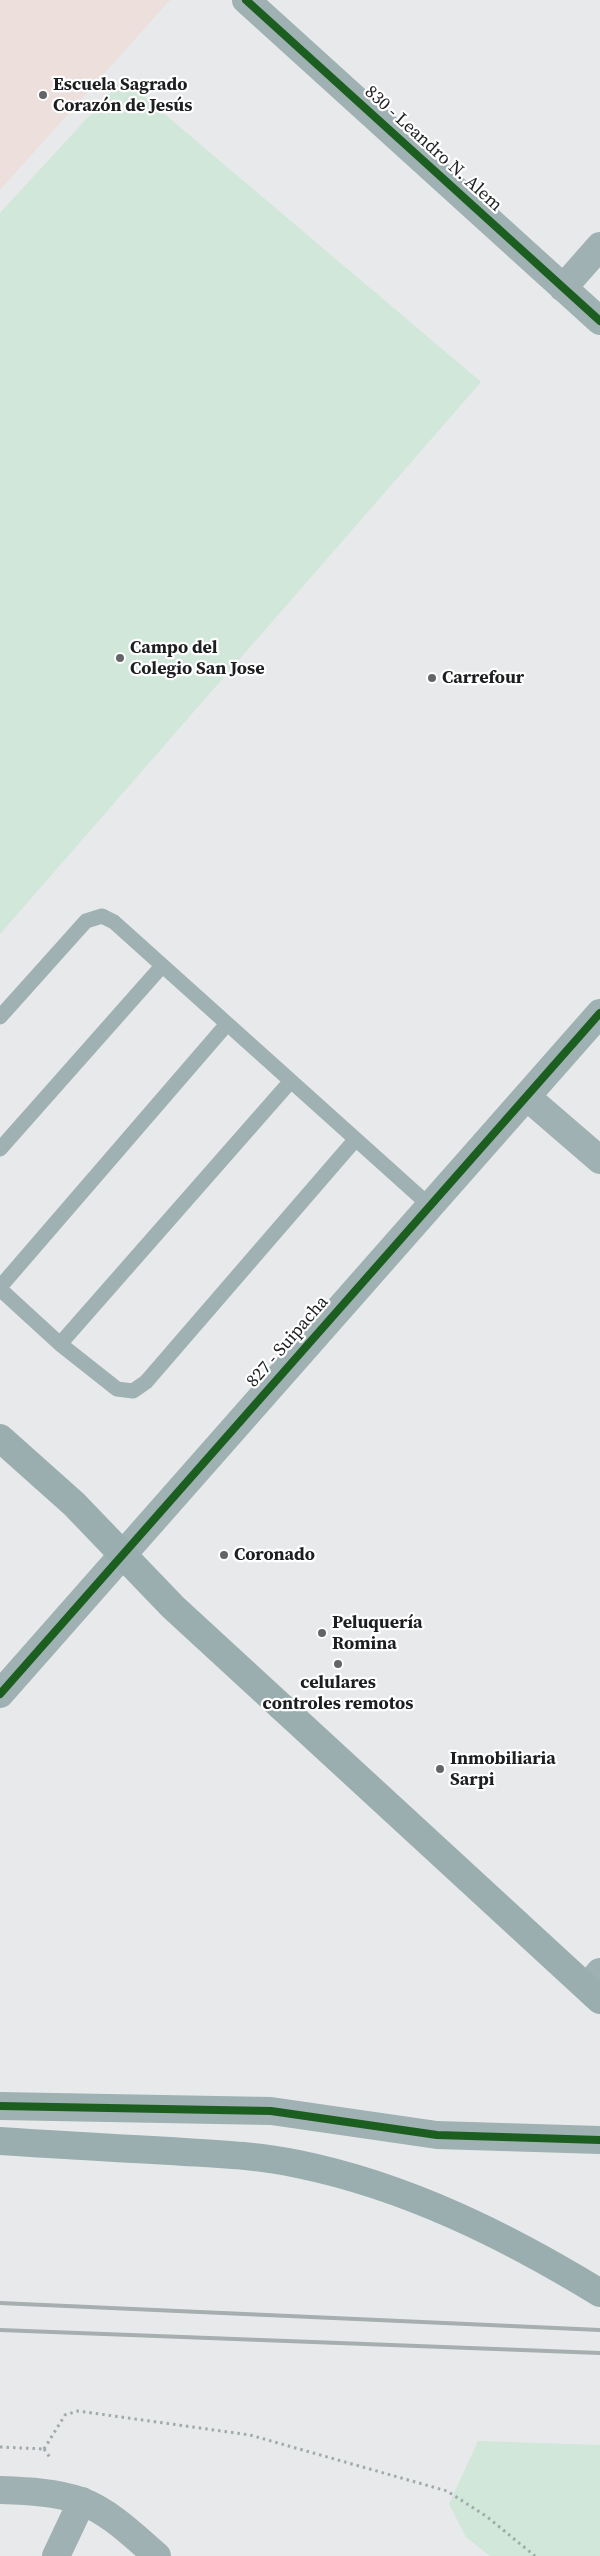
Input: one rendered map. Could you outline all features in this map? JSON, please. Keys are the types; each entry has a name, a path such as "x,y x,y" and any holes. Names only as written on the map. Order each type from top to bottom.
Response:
{"main road":[{"path":"0,1438 74,1504 173,1607 596,1986"},
{"path":"0,2141 218,2154 298,2164 385,2188 489,2230 546,2260 600,2293"}],"street":[{"name":"830 - Leandro N. Alem","path":"246,0 600,321"},
{"path":"564,288 600,246"},
{"name":"827 - Suipacha","path":"0,1694 122,1553 600,1013"},
{"path":"527,1097 600,1160"},
{"path":"0,2106 271,2111 437,2135 600,2140"},
{"path":"0,2490 50,2493 82,2501 129,2531 157,2556"},
{"path":"56,2556 82,2501"}],"lane":[{"path":"0,1017 86,921 102,916 114,922 290,1082 430,1204"},
{"path":"0,1149 162,966"},
{"path":"227,1024 0,1288 60,1344 117,1389 134,1391 146,1382 355,1140"},
{"path":"60,1344 290,1082"}],"path":[{"path":"0,2447 44,2449 65,2415 78,2411 250,2435 447,2491 486,2516 535,2556"}],"shaded area":[{"name":"Escuela Sagrado Corazón de Jesús","path":"0,0 170,0 0,190"}],"green space":[{"name":"Campo del Colegio San Jose","path":"123,79 481,382 0,934 0,213"},
{"path":"478,2441 600,2445 600,2556 490,2556 466,2537 449,2504"}],"railway":[{"path":"0,2303 600,2330"},
{"path":"0,2330 600,2353"}],"cycle path":[{"path":"246,0 600,321"},
{"path":"0,1694 600,1013"},
{"path":"0,2106 271,2111 437,2135 600,2140"}],"place":[{"name":"Escuela Sagrado Corazón de Jesús","path":"43,95"},
{"name":"Campo del Colegio San Jose","path":"120,658"},
{"name":"Carrefour","path":"432,678"},
{"name":"Coronado","path":"224,1555"},
{"name":"Peluquería Romina","path":"322,1633"},
{"name":"celulares controles remotos","path":"338,1664"},
{"name":"Inmobiliaria Sarpi","path":"440,1769"}]}
